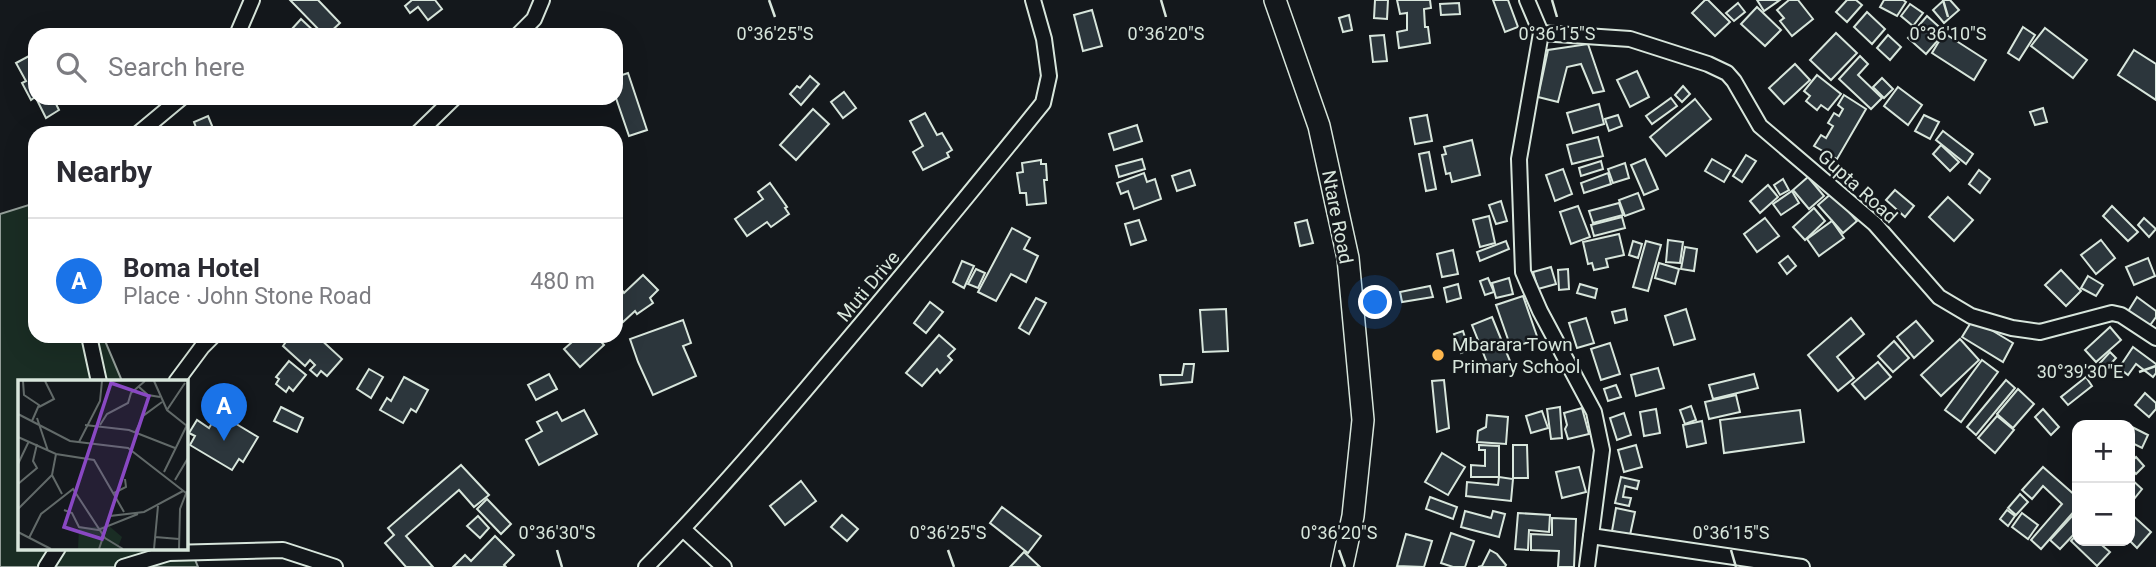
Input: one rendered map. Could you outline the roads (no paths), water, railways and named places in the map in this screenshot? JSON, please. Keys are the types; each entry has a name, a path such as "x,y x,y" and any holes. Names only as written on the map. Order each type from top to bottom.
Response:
{"main road":[{"name":"Ntare Road","path":"1275,0 1319,126 1348,258 1363,420 1353,516 1342,567"}],"street":[{"path":"240,28 253,0"},
{"path":"525,28 534,19 542,0"},
{"name":"Muti Drive","path":"646,567 756,448 923,251 1043,103 1049,76 1044,39 1033,0"},
{"path":"1527,0 1541,33 1519,159 1523,272 1540,312 1594,412 1602,450 1587,567"},
{"name":"Gupta Road","path":"1541,33 1630,39 1708,64 1727,73 1760,126 1875,224 1940,297 1971,316 2012,328 2040,332 2112,313 2121,315 2156,338"},
{"path":"147,126 173,105"},
{"path":"425,126 447,105"},
{"path":"91,343 99,380"},
{"path":"178,380 207,343"},
{"path":"683,529 724,567"},
{"path":"1591,536 1802,567"},
{"path":"46,567 57,550"},
{"path":"123,567 167,550 283,550 335,567"},
{"path":"167,550 179,567"}],"place":[{"name":"Mbarara Town Primary School","path":"1438,355"},
{"name":"Boma Hotel","path":"224,441"}]}
